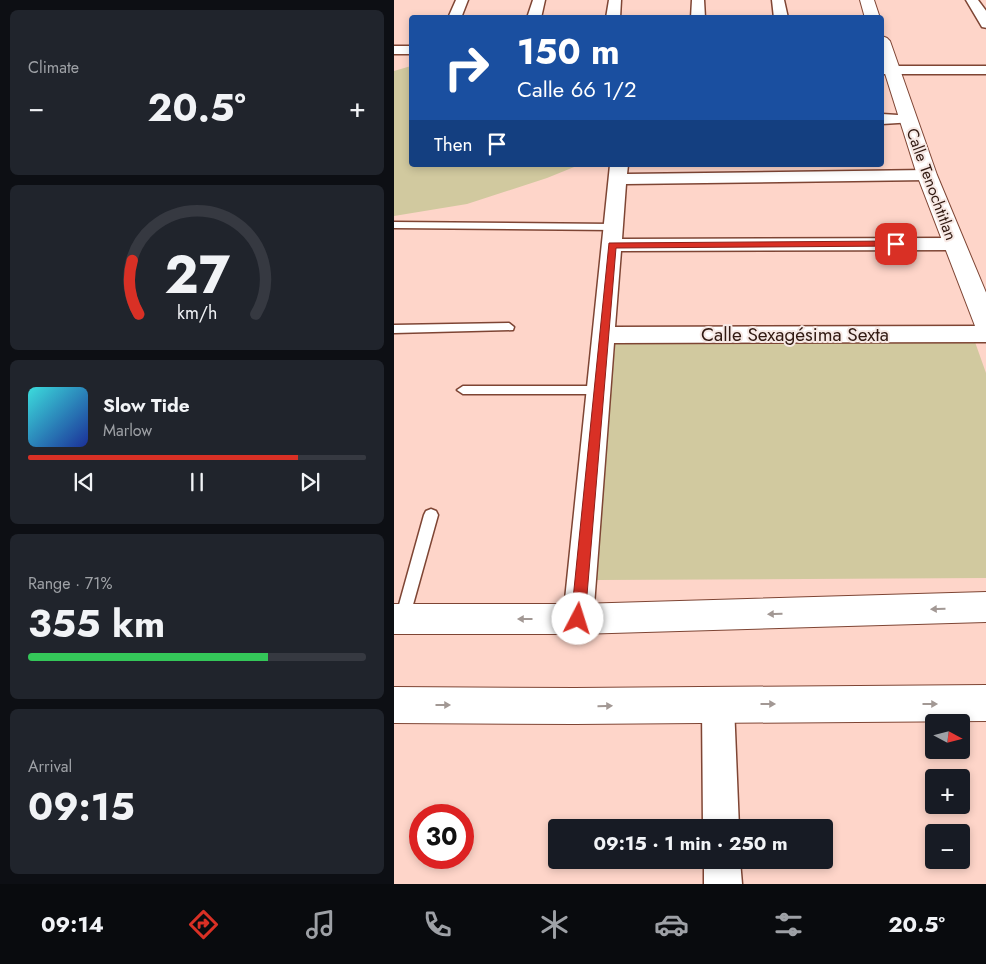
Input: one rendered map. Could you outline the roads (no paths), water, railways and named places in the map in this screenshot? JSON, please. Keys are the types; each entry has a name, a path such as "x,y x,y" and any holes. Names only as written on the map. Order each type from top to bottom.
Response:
{"main road":[{"path":"867,0 872,15"},
{"name":"Calle Tenochtitlan","path":"884,53 887,70 908,119 927,175 986,326"},
{"path":"398,619 578,619 986,608"},
{"path":"394,705 575,706 986,703"}],"street":[{"path":"455,15 462,0"},
{"path":"535,15 539,0"},
{"path":"613,15 615,0"},
{"path":"698,0 698,15"},
{"path":"778,0 780,15"},
{"path":"972,0 986,24"},
{"path":"394,50 409,50"},
{"path":"887,70 986,70"},
{"path":"884,119 908,119"},
{"path":"578,619 618,172 927,175"},
{"path":"613,236 954,244"},
{"name":"Calle Sexagésima Sexta","path":"603,335 986,334"},
{"path":"718,704 721,819"},
{"path":"722,869 723,884"}],"lane":[{"path":"394,225 613,236"},
{"path":"394,328 509,327"},
{"path":"463,390 598,390"},
{"path":"398,619 431,515"}]}
